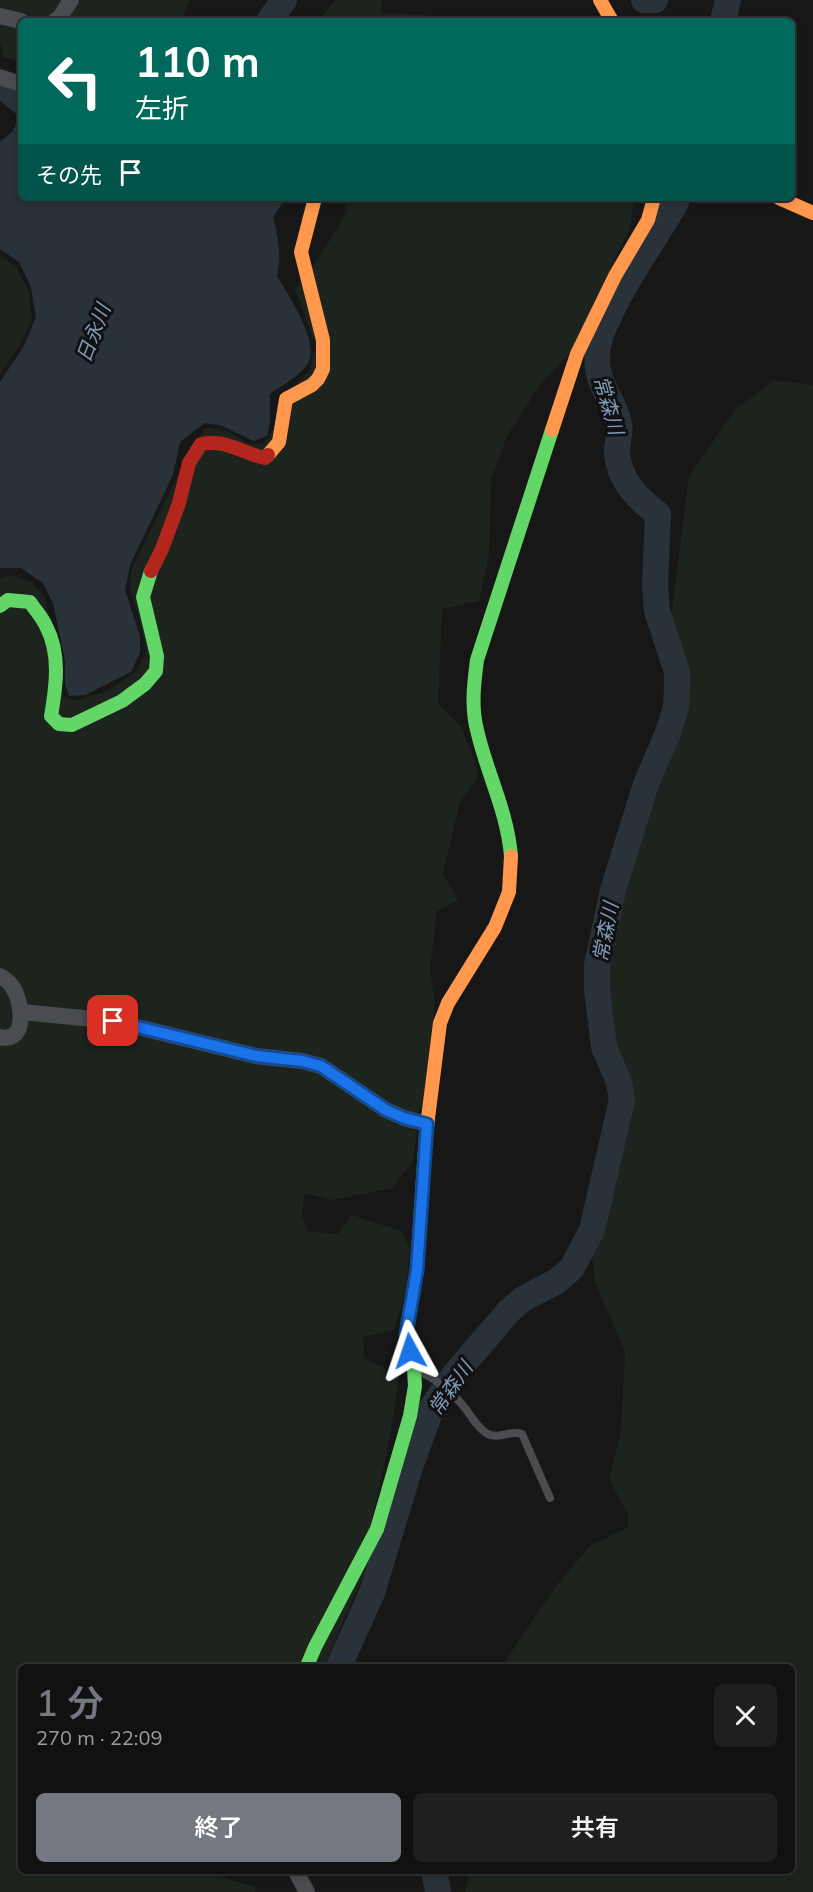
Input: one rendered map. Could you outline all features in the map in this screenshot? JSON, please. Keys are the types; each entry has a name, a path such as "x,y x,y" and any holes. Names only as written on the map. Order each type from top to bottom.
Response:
{"main road":[{"path":"600,0 610,18"},
{"path":"0,606 8,600 30,602 47,628 57,657 55,699 51,716 59,724 72,725 122,701 145,684 156,671 157,656 143,597 147,579 162,549 179,503 189,464 201,444 214,441 227,443 251,456 265,458 276,448 281,431 282,409 286,399 301,393 318,379 324,366 324,344 301,252 314,201"},
{"path":"309,1664 315,1647 377,1529 410,1416 415,1386 414,1369 406,1334 417,1270 427,1124 440,1023 448,1003 495,927 509,892 512,865 509,830 476,728 473,687 477,660 577,354 615,276 648,220 653,201"},
{"path":"786,201 813,213"}],"street":[{"path":"59,18 71,0"},
{"path":"0,16 18,20"},
{"path":"0,78 18,83"},
{"path":"0,976 11,984 22,1012 19,1028 13,1036 4,1039 0,1037"},
{"path":"22,1012 113,1021 256,1056 302,1061 321,1066 386,1110 427,1124"},
{"path":"297,1874 307,1892"}],"lane":[{"path":"414,1369 438,1381 488,1434 498,1437 517,1432 522,1434 550,1498"}],"shaded area":[{"path":"0,0 190,0 182,18 18,18 18,61 4,57 0,41"},
{"path":"336,0 382,0 381,13 427,15 428,18 321,18"},
{"path":"345,201 634,201 629,230 571,352 540,385 507,436 491,480 489,554 479,601 442,609 438,704 461,727 473,756 478,777 460,802 443,873 458,900 437,911 430,970 435,1004 422,1108 405,1126 417,1131 413,1162 392,1188 333,1200 304,1193 302,1217 308,1231 338,1234 352,1215 401,1231 410,1248 406,1290 394,1330 363,1337 364,1357 399,1377 364,1574 325,1664 18,1664 18,1874 213,1874 255,1887 255,1892 0,1892 0,578 10,575 32,582 45,598 51,626 52,681 67,699 76,700 105,692 137,671 146,651 130,589 132,567 182,467 206,428 227,431 249,444 264,443 274,429 298,382 310,370 316,346 295,289 320,256 347,212"},
{"path":"0,255 16,267 29,292 32,321 20,345 0,374"},
{"path":"775,380 813,385 813,1892 465,1892 468,1874 795,1874 795,1664 503,1664 556,1586 590,1546 628,1527 628,1515 609,1479 621,1432 625,1351 595,1283 592,1253 608,1219 629,1102 625,1081 613,1048 606,1002 610,941 635,842 676,737 682,698 672,611 689,476 735,410"}],"water":[{"path":"0,80 18,85 18,115 0,101"},
{"path":"18,118 18,201 284,201 273,217 279,253 277,276 306,329 311,352 306,366 270,394 270,422 267,436 254,441 220,425 204,423 180,442 173,475 130,565 125,590 140,636 140,653 131,672 85,695 69,696 65,684 65,661 53,603 43,583 21,568 0,568 0,382 24,346 36,317 31,287 19,262 0,249 0,142 13,131"}],"waterway":[{"name":"日永川","path":"271,18 284,0"},
{"name":"日永川","path":"644,0 655,0"},
{"name":"常森川","path":"724,18 728,0"},
{"name":"常森川","path":"340,1664 372,1593 410,1467 432,1407 454,1375 509,1311 523,1299 557,1281 572,1268 592,1230 622,1100 619,1082 604,1047 597,991 597,965 613,890 646,784 668,733 676,707 677,672 657,611 655,584 658,514 636,495 621,471 617,451 619,424 601,381 597,365 602,331 618,297 676,201"},
{"name":"常森川","path":"435,1874 438,1892"}],"traffic: fast":[{"path":"511,856 505,823 475,721 475,677 477,660 552,430"},
{"path":"0,606 8,600 30,602 43,620 51,637 55,659 56,682 51,716 59,724 72,725 122,701 145,684 156,671 157,656 143,597 151,571"},
{"path":"308,1664 377,1529 410,1416 415,1386 414,1369 406,1334 417,1270 426,1134"}],"traffic: slow":[{"path":"600,0 610,18"},
{"path":"268,455 279,442 286,399 312,385 323,369 323,340 301,252 314,201"},
{"path":"552,430 577,354 615,276 648,220 653,201"},
{"path":"786,201 813,213"},
{"path":"426,1134 440,1023 448,1003 495,927 509,892 511,856"}],"traffic: jam":[{"path":"151,571 179,503 189,463 201,444 219,443 256,456 265,458 268,455"}],"route":[{"path":"113,1021 256,1056 302,1061 321,1066 386,1110 427,1124 417,1270 406,1334 410,1351"}]}
